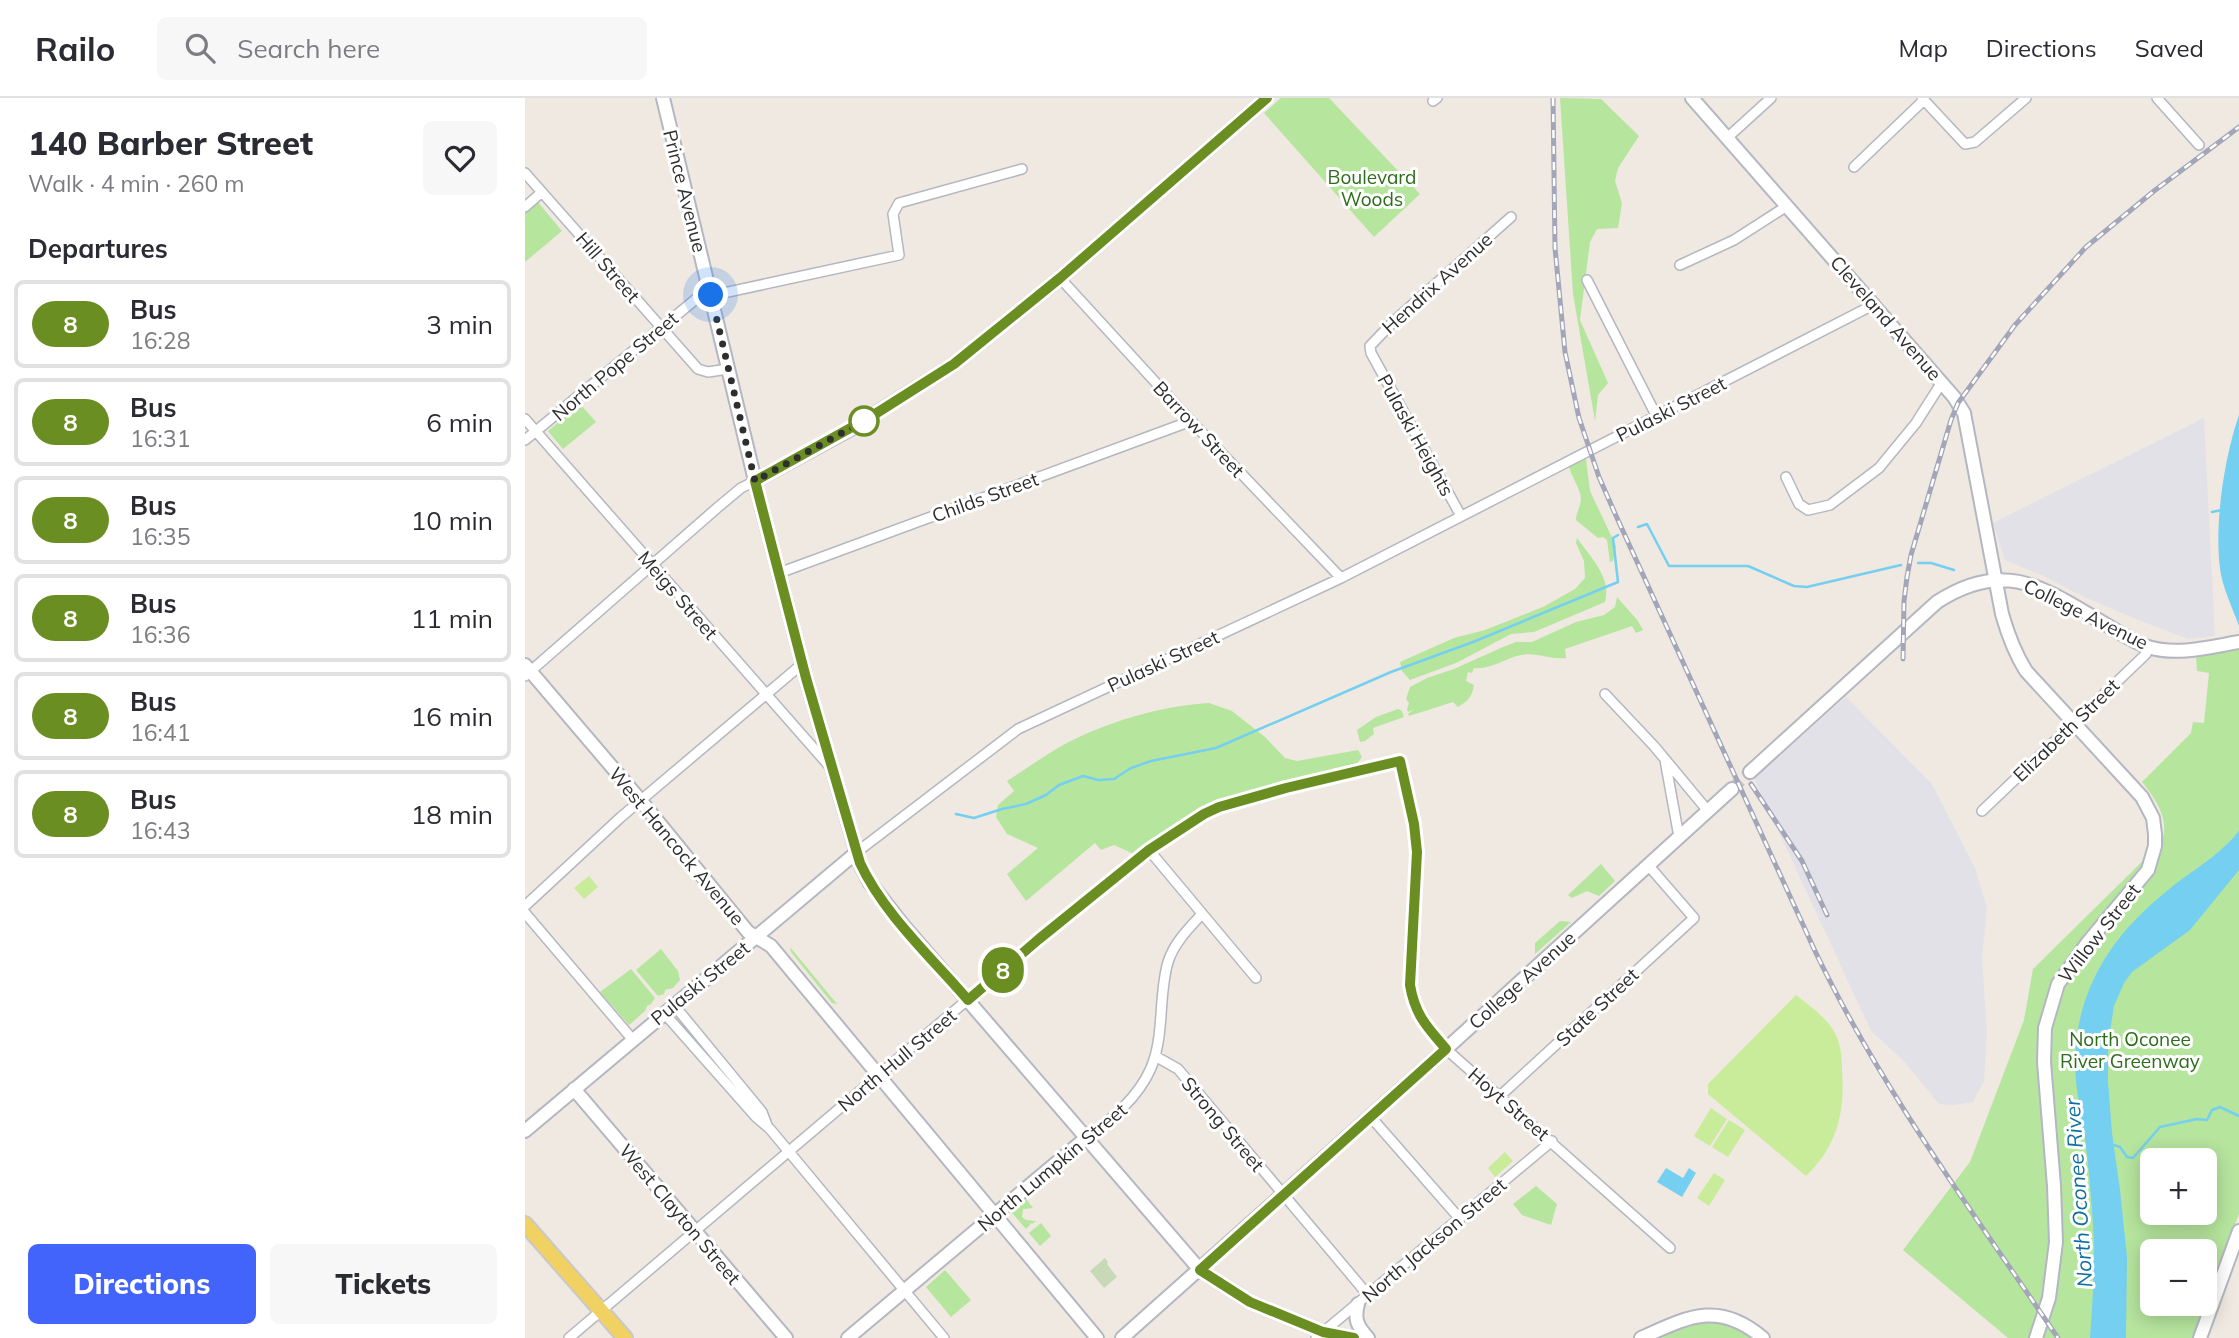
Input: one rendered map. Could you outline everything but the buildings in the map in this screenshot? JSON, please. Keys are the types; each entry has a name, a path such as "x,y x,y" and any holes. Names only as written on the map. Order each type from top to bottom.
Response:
{"main road":[{"path":"525,1224 625,1338"}],"street":[{"name":"Prince Avenue","path":"663,98 802,664 857,852 870,883 903,925 1200,1270 1250,1302 1320,1335 1353,1338"},
{"path":"527,671 741,488 840,435 954,364 1060,278 1268,98"},
{"name":"Cleveland Avenue","path":"1692,98 1875,304 1942,382 1964,413 1997,580"},
{"path":"1727,138 1771,98"},
{"path":"1854,167 1923,99 1965,144 1975,142 2026,98"},
{"path":"2157,98 2199,145"},
{"name":"North Pope Street","path":"525,440 694,300 899,255 893,214 899,203 1022,169"},
{"name":"Hill Street","path":"525,173 702,371 728,369"},
{"path":"525,206 542,192"},
{"path":"1680,265 1734,240 1787,206"},
{"name":"Hendrix Avenue","path":"1371,353 1370,346 1375,340 1511,217"},
{"name":"Barrow Street","path":"1060,278 1191,421 1341,578"},
{"path":"1587,280 1657,417"},
{"name":"Pulaski Street","path":"525,1131 857,852 1018,729 1341,578 1875,304"},
{"name":"Pulaski Heights","path":"1371,353 1461,516"},
{"path":"1786,477 1798,504 1808,510 1830,505 1879,468 1916,423 1942,382"},
{"name":"Meigs Street","path":"525,419 833,769"},
{"name":"Childs Street","path":"779,573 1191,421"},
{"name":"College Avenue","path":"1750,772 1937,602 1961,589 1997,580 2023,582 2046,591 2148,647 2180,650 2239,642"},
{"name":"Willow Street","path":"1997,580 2008,638 2018,658 2026,671 2142,797 2153,818 2155,846 2148,870 2088,942 2058,984 2045,1028 2044,1062 2056,1242 2049,1298 2036,1338"},
{"name":"Elizabeth Street","path":"1982,811 2146,654 2148,647"},
{"path":"525,906 595,840 802,664"},
{"name":"West Hancock Avenue","path":"527,671 641,800 748,932 771,946 1097,1338"},
{"path":"1605,694 1708,811"},
{"path":"1665,759 1679,837"},
{"name":"North Hull Street","path":"569,1338 1039,939 1149,850 1187,823 1219,807 1400,761"},
{"name":"Hoyt Street","path":"1400,761 1414,824 1417,852 1410,985 1422,1020 1446,1049 1669,1248"},
{"name":"College Avenue","path":"1122,1338 1732,789"},
{"path":"1149,850 1256,978"},
{"name":"State Street","path":"1500,1096 1694,918 1649,865"},
{"path":"525,913 633,1040"},
{"name":"North Lumpkin Street","path":"848,1338 1133,1097 1143,1083 1155,1056 1168,963 1181,936 1202,914"},
{"path":"669,1009 756,1117 770,1129 944,1338"},
{"name":"Strong Street","path":"1155,1056 1178,1069 1283,1195 1363,1300"},
{"name":"West Clayton Street","path":"574,1089 786,1338"},
{"path":"1370,1116 1460,1219"},
{"name":"North Jackson Street","path":"1320,1335 1552,1141"},
{"path":"2200,1338 2239,1231"},
{"path":"1363,1300 1355,1321 1368,1338"},
{"path":"1641,1338 1684,1318 1703,1315 1725,1317 1748,1325 1763,1338"}],"shaded area":[{"path":"2204,418 2215,636 2188,639 2131,617 2005,560 1993,523"},
{"path":"1846,697 1932,784 1975,868 1987,908 1982,958 1987,1033 1984,1081 1973,1102 1939,1104 1904,1061 1871,1031 1754,778"}],"green space":[{"name":"Boulevard Woods","path":"1281,98 1329,98 1420,194 1374,237 1264,113"},
{"path":"1560,98 1601,99 1639,136 1618,168 1615,181 1622,203 1618,228 1597,229 1590,242 1580,320 1608,383 1598,395 1595,421 1573,294"},
{"path":"537,201 562,231 525,262 525,212"},
{"path":"580,404 596,422 563,449 548,431"},
{"path":"1586,459 1590,491 1616,546 1613,561 1610,562 1607,540 1598,538 1576,520 1581,498 1569,466"},
{"path":"1577,538 1603,576 1605,602 1534,632 1511,634 1456,663 1410,680 1402,671 1400,662 1454,638 1485,630 1543,607 1575,589 1585,578 1584,561 1576,543"},
{"path":"1617,597 1643,630 1636,633 1632,626 1565,649 1566,658 1527,654 1474,668 1472,673 1468,672 1466,681 1474,685 1471,696 1464,703 1458,707 1453,702 1409,716 1414,709 1408,712 1407,709 1409,703 1406,699 1410,687 1516,642 1532,642 1576,622 1604,615 1615,607"},
{"name":"North Oconee River Greenway","path":"2239,646 2239,1214 2217,1272 2217,1239 2140,1239 2140,1316 2200,1316 2192,1338 2008,1338 1903,1250 1970,1162 2024,1020 2033,969 2161,843 2164,827 2161,811 2142,782 2191,733 2193,722 2204,723 2209,673 2197,671 2196,656"},
{"path":"1209,703 1232,711 1265,737 1285,758 1297,761 1358,750 1362,757 1357,764 1250,790 1204,806 1134,854 1114,845 1101,850 1095,843 1026,901 1007,874 1038,848 1007,834 996,817 998,805 1014,791 1007,781 1063,745 1097,729 1134,716"},
{"path":"1398,709 1404,717 1373,728 1374,734 1360,742 1357,730 1376,717"},
{"path":"1601,864 1615,881 1599,896 1587,891 1572,898 1568,895"},
{"path":"589,876 598,887 584,899 574,888"},
{"path":"1560,921 1571,922 1535,954 1535,943"},
{"path":"790,947 837,1004 832,1003 791,952"},
{"path":"661,949 678,971 680,980 673,988 658,996 636,970"},
{"path":"631,969 655,998 629,1025 600,992"},
{"path":"1796,995 1818,1012 1832,1028 1839,1042 1842,1061 1842,1101 1837,1128 1825,1153 1806,1176 1708,1094 1708,1084"},
{"path":"1711,1108 1727,1119 1710,1146 1694,1136"},
{"path":"1729,1120 1745,1130 1728,1157 1712,1147"},
{"path":"1505,1152 1513,1161 1495,1177 1488,1168"},
{"path":"1714,1173 1725,1180 1709,1206 1697,1198"},
{"path":"1536,1186 1557,1204 1551,1225 1522,1215 1513,1204"},
{"path":"1026,1199 1033,1208 1023,1209 1022,1217 1036,1221 1030,1223 1026,1229 1012,1213"},
{"path":"1041,1223 1051,1236 1040,1246 1029,1233"},
{"path":"1105,1258 1117,1277 1104,1288 1090,1271"},
{"path":"945,1270 971,1300 951,1317 926,1287"},
{"path":"1719,1318 1758,1338 1653,1338 1696,1320"}],"water":[{"path":"2239,415 2239,626 2221,575 2218,537 2221,494"},
{"path":"2239,831 2239,870 2190,930 2132,972 2114,1006 2108,1044 2108,1082 2127,1257 2126,1338 2090,1338 2094,1274 2093,1227 2087,1152 2075,1070 2081,1014 2103,961 2129,926"},
{"path":"1666,1168 1683,1178 1689,1168 1696,1173 1682,1197 1657,1182"}],"waterway":[{"path":"2212,512 2222,510"},
{"path":"1638,527 1647,524 1669,566 1748,566 1794,586 1807,587 1901,565"},
{"path":"956,814 974,818 1026,804 1046,795 1059,785 1083,776 1098,780 1114,779 1131,768 1151,761 1216,748 1391,672 1473,642 1618,582 1613,538 1618,535"},
{"path":"1918,563 1931,563 1954,570"},
{"path":"2111,1144 2120,1147 2127,1157 2133,1158 2160,1127 2197,1119 2207,1120 2212,1110 2220,1107 2239,1116"}],"tunnel":[{"path":"1732,789 1750,772"}],"railway":[{"path":"1553,98 1555,248 1565,352 1579,418 1599,477 1815,951 1841,1002 1898,1101 2058,1338"},
{"path":"1903,659 1904,601 1911,555 1958,403 2015,325 2086,247 2239,127"},
{"path":"1751,784 1802,861 1827,915"}],"bus line":[{"name":"8","path":"1267,98 1060,278 954,364 872,416 755,481 806,678 860,863 870,883 887,906 968,1000 1149,850 1187,823 1219,807 1400,761 1414,824 1417,852 1410,985 1413,1004 1422,1020 1446,1049 1200,1270 1250,1302 1323,1332 1354,1338"}],"route":[{"path":"711,295 755,481 869,418 864,421"}],"water label":[{"name":"North Oconee River","path":"2079,1193"}]}
